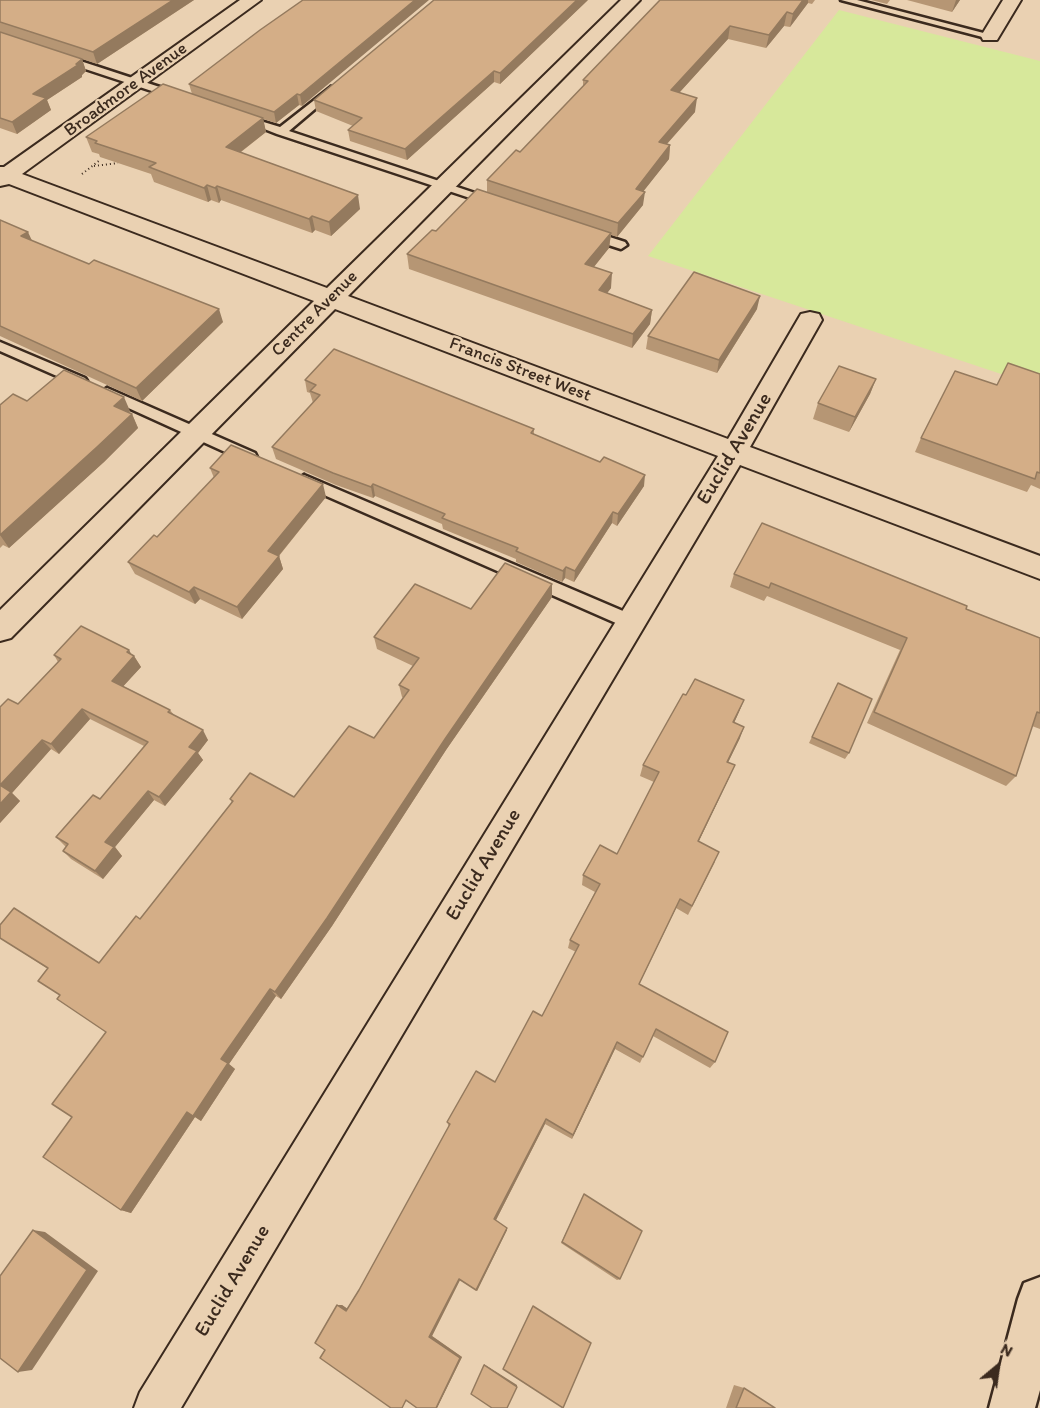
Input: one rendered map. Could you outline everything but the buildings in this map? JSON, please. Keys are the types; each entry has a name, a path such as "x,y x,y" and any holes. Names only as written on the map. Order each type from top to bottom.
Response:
{"street":[{"name":"Broadmore Avenue","path":"2,176 252,0"},
{"name":"Centre Avenue","path":"0,629 631,0"},
{"path":"990,36 1012,0"},
{"name":"Francis Street West","path":"2,176 1040,568"},
{"name":"Euclid Avenue","path":"156,1408 734,452 810,320"},
{"path":"1012,1408 1040,1299"}],"lane":[{"path":"846,0 990,36"},
{"path":"53,54 192,101"},
{"path":"281,132 343,80"},
{"path":"237,117 500,205"},
{"path":"577,230 621,245"},
{"path":"0,346 261,461"},
{"path":"294,476 631,621"}],"path":[{"path":"93,166 118,163"}],"green space":[{"path":"839,10 1040,61 1040,387 648,256"}]}
